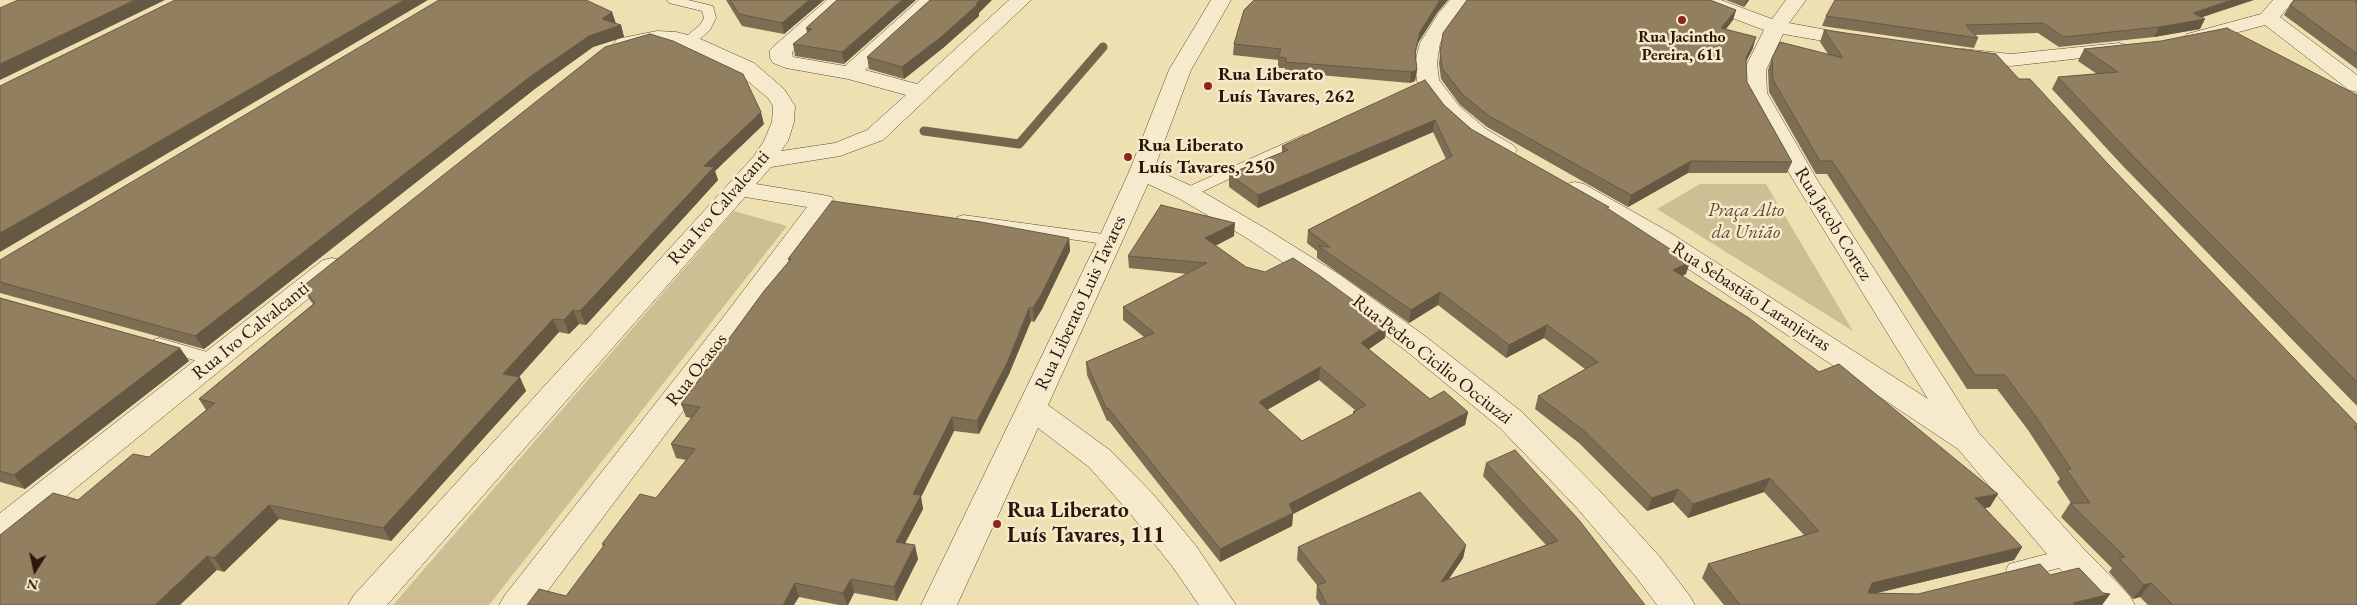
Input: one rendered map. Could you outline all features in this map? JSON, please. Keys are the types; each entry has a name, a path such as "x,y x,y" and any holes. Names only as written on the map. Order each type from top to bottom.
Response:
{"street":[{"path":"840,0 782,50 781,58 786,62 850,74 921,92"},
{"path":"850,74 931,0"},
{"path":"763,161 840,149 875,135 1021,0"},
{"name":"Rua Liberato Luis Tavares","path":"939,605 1111,240 1141,172 1180,70 1221,0"},
{"path":"1461,0 1445,18 1430,43 1420,85 1472,128 1524,162"},
{"path":"1702,0 1776,27 1879,44"},
{"name":"Rua Jacob Cortez","path":"1796,0 1776,27 1755,70 1756,93 1804,178 1969,440"},
{"path":"2173,42 2202,37 2268,18 2284,0"},
{"path":"2268,18 2357,85"},
{"name":"Rua Ivo Calvalcanti","path":"366,605 763,161 776,141 783,122 784,106 776,94 746,68 689,41 658,37 638,40 601,53"},
{"path":"1945,53 2010,60 2136,47"},
{"path":"2010,60 2031,82"},
{"name":"Rua Pedro Cicilio Occiuzzi","path":"1141,172 1187,193 1254,232 1330,282 1414,343 1511,420 1588,499 1648,567 1677,605"},
{"name":"Rua Sebastião Laranjeiras","path":"1550,176 1660,238 1969,440 2070,557 2117,605"},
{"name":"Rua Ocasos","path":"517,605 829,203 738,188"},
{"name":"Rua Ivo Calvalcanti","path":"0,531 352,249"},
{"path":"1032,408 1106,465 1141,503 1184,556 1218,605"}],"lane":[{"path":"673,0 708,9 710,18 705,27 689,41"},
{"path":"1187,193 1318,132"},
{"path":"950,218 1111,240"},
{"path":"139,339 214,360"},
{"path":"1995,575 2070,557"}],"green space":[{"name":"Praça Alto da União","path":"1700,184 1766,184 1853,331 1657,209"},
{"path":"734,211 787,226 489,605 393,605"}],"building":[{"path":"18,0 135,0 0,64 0,8"},
{"path":"175,0 404,0 0,233 0,86"},
{"path":"439,0 586,0 612,12 602,19 621,25 589,36 531,76 195,336 0,282 0,260"},
{"path":"730,0 809,0 782,23 739,14"},
{"path":"837,0 902,0 842,52 793,44 812,29 806,28"},
{"path":"930,0 980,0 976,4 978,4 941,37 902,67 867,57"},
{"path":"1254,0 1440,0 1420,32 1415,52 1417,70 1411,72 1286,62 1286,58 1278,57 1281,49 1234,44 1244,10"},
{"path":"1467,0 1710,0 1736,10 1721,28 1756,37 1746,58 1747,82 1792,162 1691,161 1631,195 1489,116 1462,94 1442,68 1440,52 1443,33"},
{"path":"1835,0 2231,0 2193,13 2205,19 2159,27 2064,37 2043,23 1966,25 1978,38 1826,16"},
{"path":"2294,0 2357,0 2355,2 2357,3 2357,54 2290,5"},
{"path":"2227,28 2357,95 2357,382 2128,151 2058,77 2118,72 2084,49 2161,41"},
{"path":"1824,30 1996,54 2019,79 2030,79 2108,164 2357,424 2357,427 2354,427 2357,430 2357,605 2173,605 2151,583 2144,585 2119,558 2125,557 2070,503 2090,503 2066,469 2071,469 2036,417 2005,375 1975,375 1832,161 1820,161 1773,80 1772,58 1780,42 1843,58"},
{"path":"650,34 673,41 743,74 761,112 704,166 714,167 580,311 573,310 564,320 553,319 503,374 520,377 383,528 269,505 214,558 207,556 155,605 0,605 0,535 53,493 78,500 133,454 149,457 215,403 199,399 315,303 302,287 605,47"},
{"path":"1425,80 1444,105 1471,129 1609,207 1607,208 1690,262 1673,270 1749,318 1819,372 1839,364 1998,494 1975,498 2022,547 1872,583 1868,593 1918,594 2040,564 2050,575 2079,568 2103,593 2110,594 2073,603 2075,605 1740,605 1708,564 1819,531 1770,478 1693,504 1678,489 1652,498 1583,430 1538,396 1598,362 1547,325 1509,345 1440,292 1411,310 1318,246 1330,247 1308,230 1452,156 1435,120 1258,195 1229,174 1288,150 1282,146"},
{"path":"832,201 981,222 1069,238 1041,295 1033,308 1029,308 1008,361 977,421 952,417 913,494 921,495 896,542 915,545 894,587 851,579 843,593 795,583 783,605 527,605 539,589 566,596 640,494 656,498 695,449 671,444 700,407 681,404 764,291 791,259 788,259"},
{"path":"1161,205 1235,223 1205,238 1246,267 1265,272 1293,258 1387,325 1361,343 1430,399 1444,391 1468,412 1289,504 1293,513 1220,549 1108,408 1106,408 1086,362 1154,333 1123,307 1207,263 1128,256","holes":["1320,367 1366,405 1353,412 1355,413 1302,441 1259,402"]},
{"path":"0,298 180,348 14,475 0,471"},
{"path":"1515,450 1579,520 1645,605 1327,605 1317,585 1326,582 1298,547 1420,492 1466,545 1441,582 1558,541 1486,463"}],"waterway":[{"path":"924,131 1019,144 1103,47"}],"place":[{"name":"Rua Jacintho Pereira, 611","path":"1682,20"},
{"name":"Rua Liberato Luís Tavares, 262","path":"1208,86"},
{"name":"Rua Liberato Luís Tavares, 250","path":"1128,157"},
{"name":"Rua Liberato Luís Tavares, 111","path":"997,524"}]}
